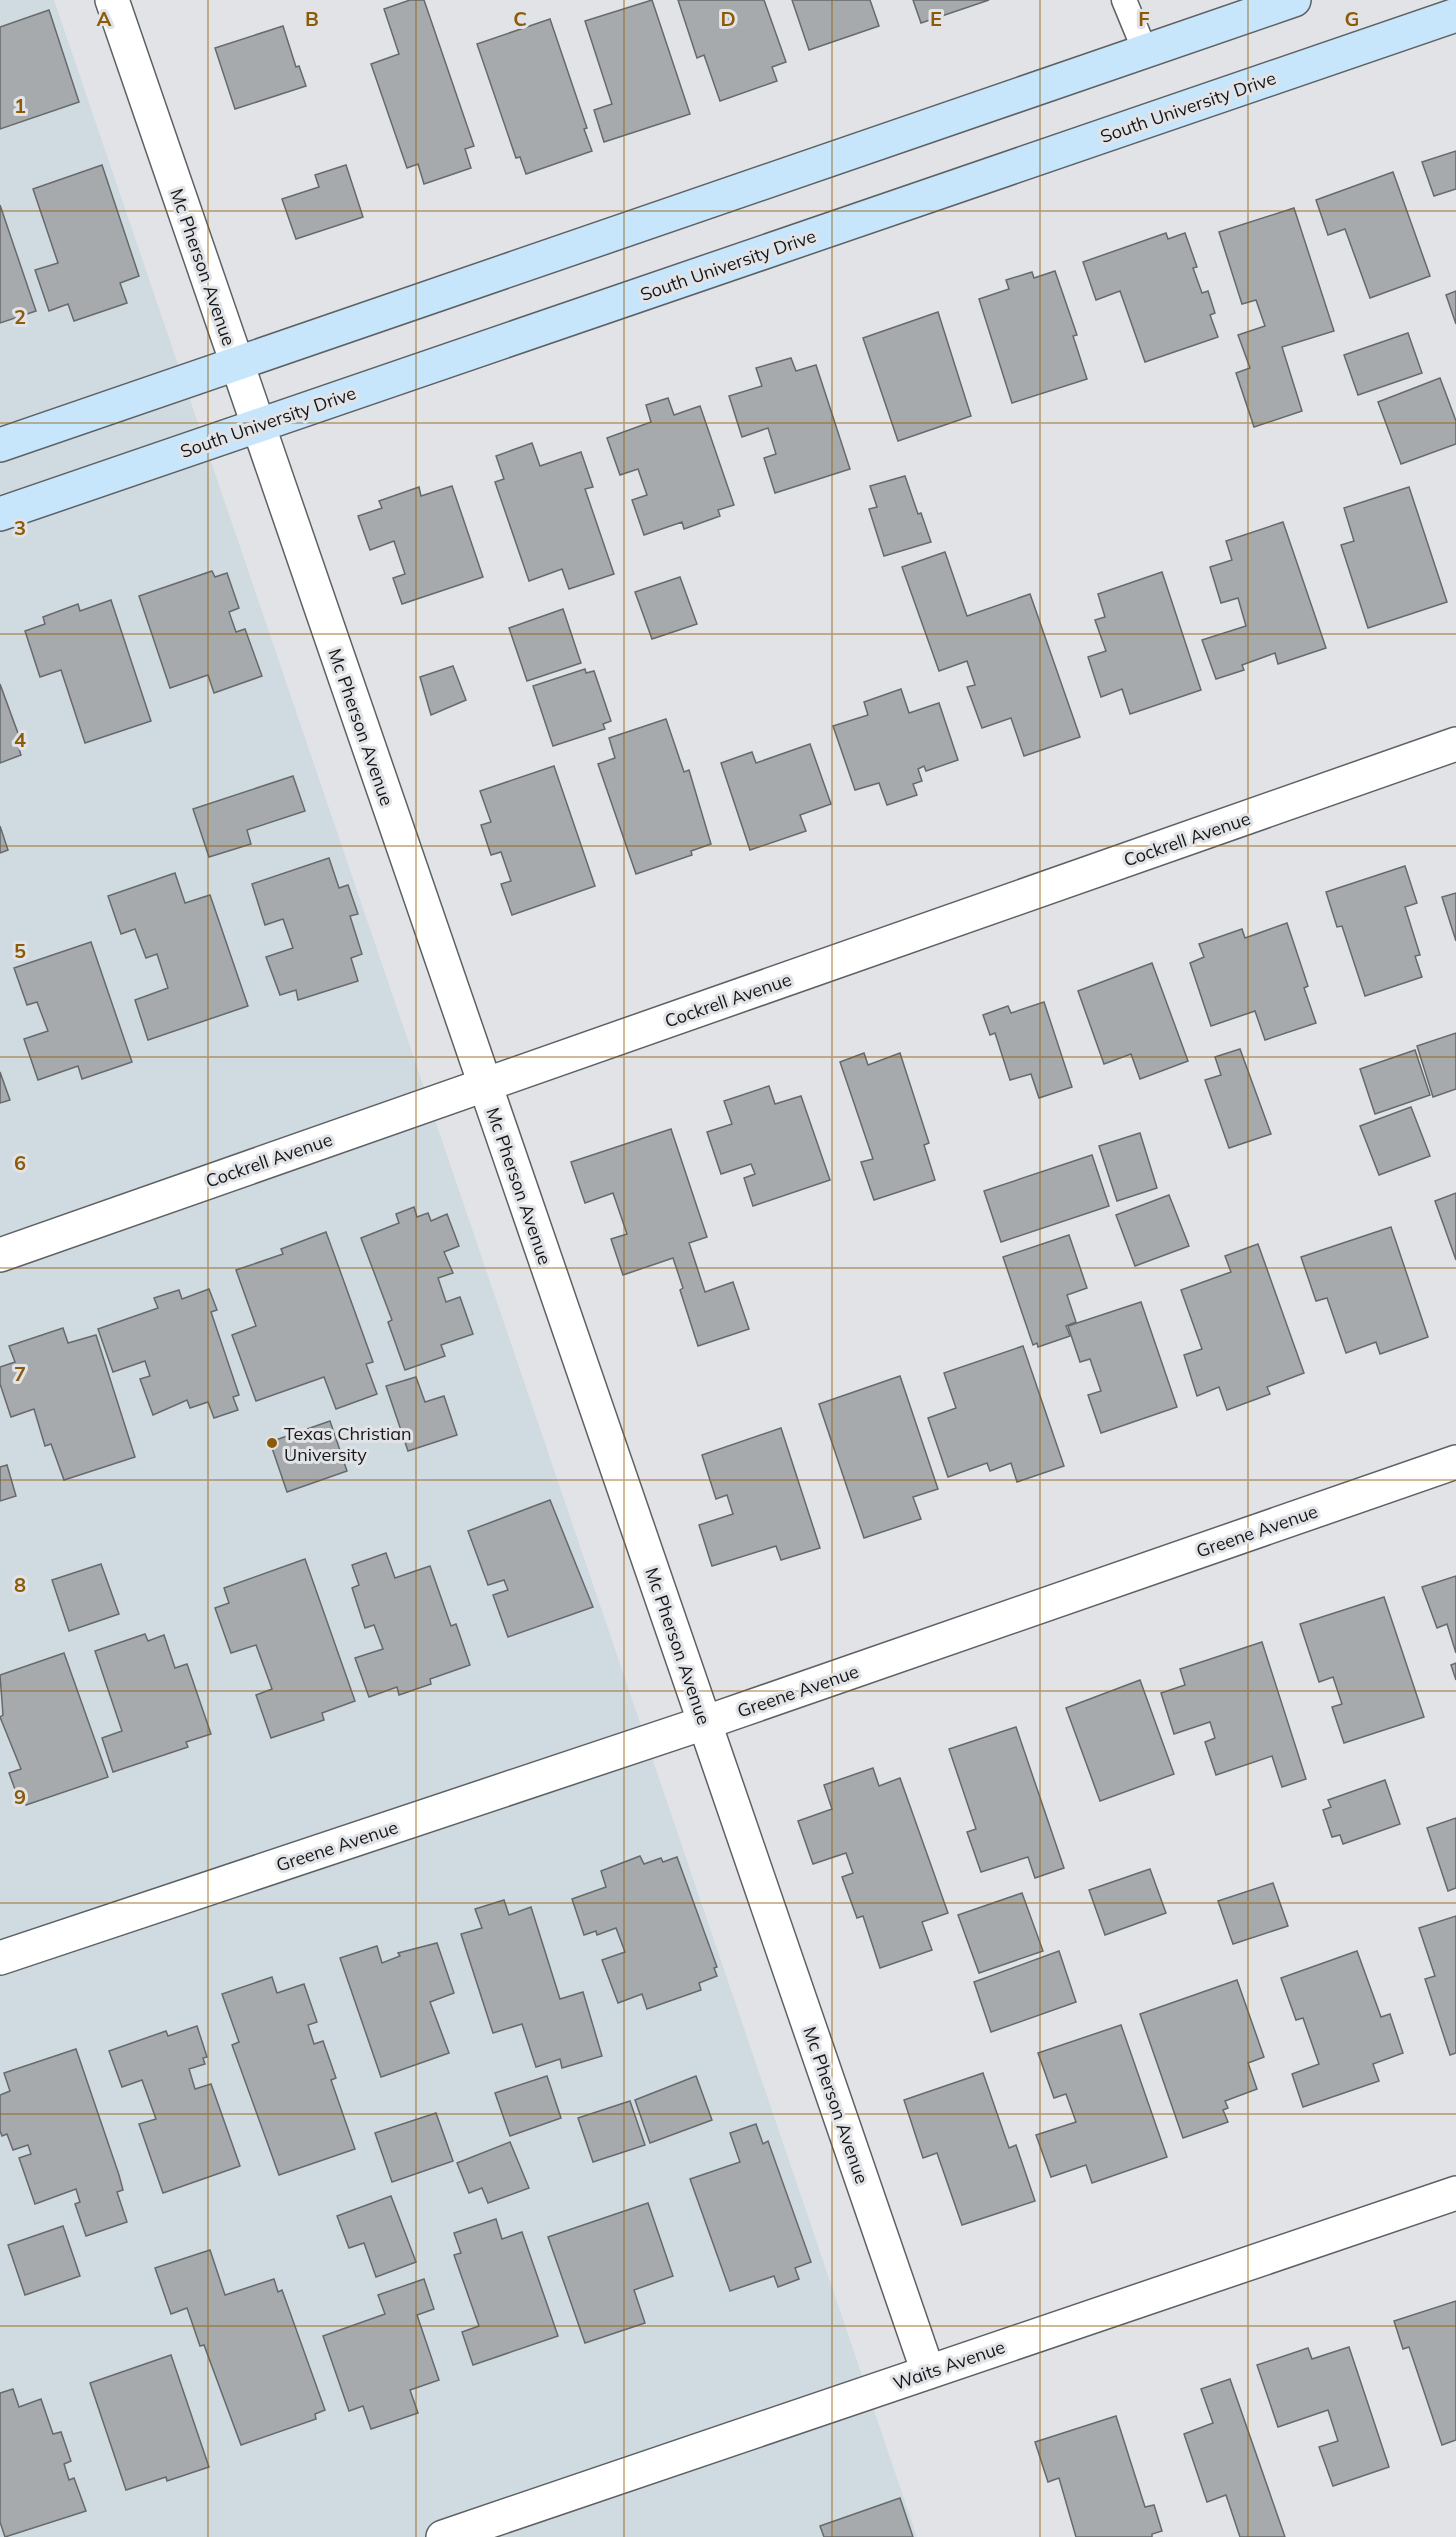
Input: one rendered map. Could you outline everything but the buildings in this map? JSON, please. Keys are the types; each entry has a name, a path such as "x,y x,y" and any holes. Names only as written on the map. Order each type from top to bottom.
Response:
{"main road":[{"path":"0,445 1145,51 1247,7 1294,0"},
{"name":"South University Drive","path":"0,514 1456,15"}],"street":[{"name":"Mc Pherson Avenue","path":"112,0 928,2372"},
{"name":"Cockrell Avenue","path":"0,1255 1456,744"},
{"name":"Greene Avenue","path":"0,1958 704,1723 1456,1462"},
{"name":"Waits Avenue","path":"443,2537 1456,2193"}],"lane":[{"path":"1124,0 1145,51"}],"shaded area":[{"name":"Texas Christian University","path":"0,0 54,0 917,2537 0,2537"}],"place":[{"name":"Texas Christian University","path":"272,1443"}]}
